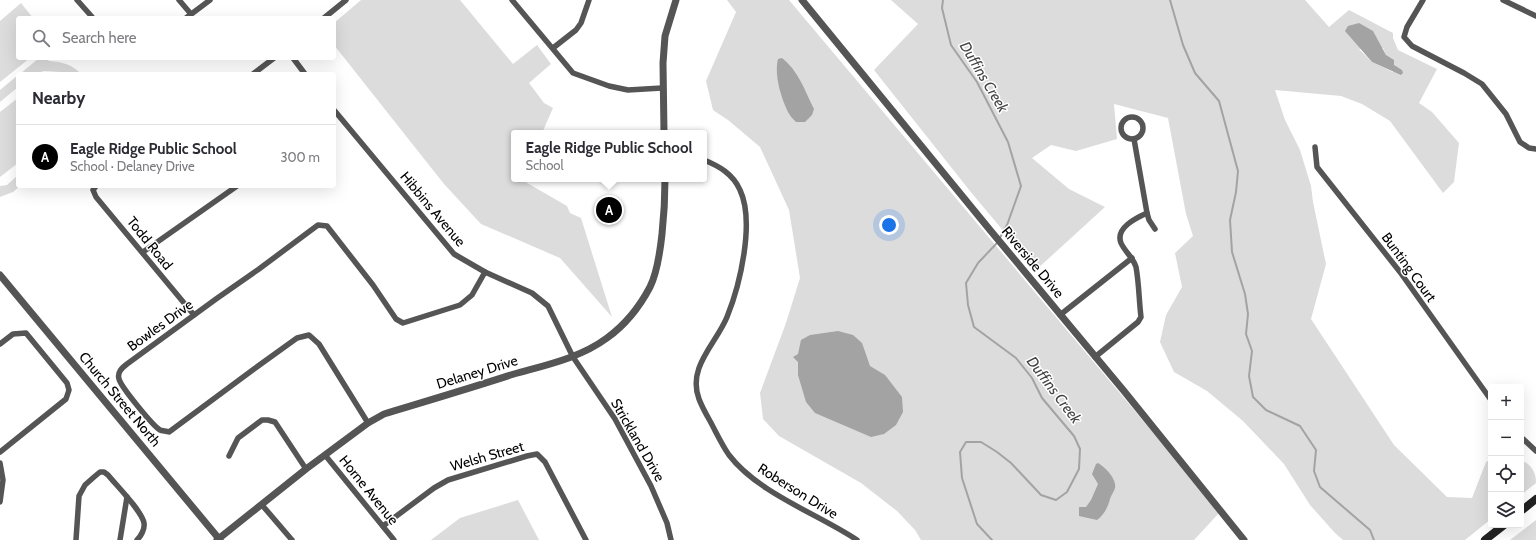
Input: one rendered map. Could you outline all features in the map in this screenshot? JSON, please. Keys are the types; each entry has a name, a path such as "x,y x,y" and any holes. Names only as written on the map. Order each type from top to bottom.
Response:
{"main road":[{"path":"1524,509 1536,499"},
{"path":"1485,540 1500,528"}],"street":[{"path":"77,0 91,16"},
{"path":"179,0 188,16 210,0"},
{"path":"326,16 346,0"},
{"path":"512,0 573,73 583,78 628,90 662,88"},
{"path":"553,48 576,30 581,23 589,0"},
{"path":"664,130 662,88 666,36 676,0"},
{"name":"Riverside Drive","path":"802,0 1013,258 1034,281 1060,315 1124,391 1244,540"},
{"path":"1423,0 1407,27 1404,37 1412,46 1482,84 1506,114 1520,142 1529,148 1536,149"},
{"path":"1503,0 1536,16"},
{"path":"256,72 271,60"},
{"path":"294,60 304,72"},
{"name":"Hibbins Avenue","path":"336,113 454,254 485,272 518,286 548,306 572,356"},
{"path":"1130,116 1138,118 1143,126 1141,134 1134,139 1125,137 1121,130 1122,121 1130,116"},
{"path":"1134,139 1148,220 1155,229"},
{"name":"Bunting Court","path":"1315,147 1317,166 1400,272 1488,396"},
{"name":"Roberson Drive","path":"707,161 719,166 733,178 740,190 744,202 746,224 738,284 727,318 701,362 696,376 696,386 699,399 716,434 726,450 742,469 758,482 857,540"},
{"name":"Delaney Drive","path":"219,539 306,469 368,423 384,414 572,356 606,338 622,325 639,304 650,286 657,261 665,201 665,182"},
{"name":"Todd Road","path":"94,188 93,190 96,197 194,315"},
{"path":"143,252 234,188"},
{"path":"1095,357 1138,322 1141,317 1136,267 1132,258 1121,243 1121,232 1134,219 1147,214"},
{"name":"Bowles Drive","path":"368,423 319,344 309,335 297,338 169,432 160,430 152,423 122,386 119,379 120,371 318,225 327,226 373,285 396,319 403,323 460,305 472,295 485,272"},
{"path":"1060,315 1132,258"},
{"name":"Church Street North","path":"0,274 219,539"},
{"path":"0,344 13,334 26,333 67,383 69,390 66,399 0,452"},
{"name":"Strickland Drive","path":"572,356 615,419 660,504 671,540"},
{"path":"229,456 238,438 262,420 268,420 275,422 306,469"},
{"path":"1524,440 1536,451"},
{"name":"Welsh Street","path":"383,526 434,488 448,480 537,454 545,462 586,540"},
{"name":"Horne Avenue","path":"325,455 394,540"},
{"path":"0,463 3,480 0,502"},
{"path":"76,540 79,496 86,485 100,472 104,472 139,512 144,522 141,536 137,540"},
{"path":"120,540 127,497"},
{"path":"262,505 292,540"}],"shaded area":[{"path":"361,0 460,0 513,64 537,45 551,64 529,83 544,103 553,108 543,130 511,130 511,182 525,182 567,206 570,213 581,218 612,317 560,258 481,224 444,184 336,48 336,21"},
{"path":"727,0 789,0 1220,512 1194,540 921,540 915,530 897,511 861,483 779,436 763,419 760,393 786,323 800,278 789,210 760,147 728,120 713,110 706,81 736,12"},
{"path":"891,0 1305,0 1329,27 1349,10 1393,33 1393,38 1398,50 1437,69 1419,103 1432,112 1459,143 1454,182 1443,193 1390,121 1362,104 1341,96 1275,90 1285,120 1300,150 1311,186 1326,264 1311,319 1394,445 1447,497 1472,498 1486,462 1488,461 1488,521 1465,540 1343,540 1310,505 1284,464 1243,421 1207,391 1174,372 1160,342 1166,315 1182,287 1175,253 1193,236 1186,214 1168,118 1114,104 1117,139 1076,151 1051,145 1032,158 1069,189 1105,207 1036,270 970,191 874,70 918,24","holes":["1383,48 1386,55 1394,65 1393,72 1372,62 1359,49"]},
{"path":"21,3 31,16 16,16 16,60 28,60 0,82 0,21"},
{"path":"1359,23 1373,31 1386,55 1394,60 1394,65 1402,70 1403,73 1401,75 1372,62 1345,31 1348,26"},
{"path":"782,58 797,75 814,109 812,115 805,122 795,121 789,113 783,100 777,72 778,59"},
{"path":"37,60 48,60 66,64 79,72 44,71 22,72"},
{"path":"16,77 16,89 0,102 0,90"},
{"path":"16,100 16,165 0,177 0,112"},
{"path":"16,177 16,188 18,188 13,192 0,197 0,186 7,185"},
{"path":"838,331 853,335 862,343 870,366 885,375 902,397 903,412 896,425 884,434 871,437 815,413 806,402 798,375 798,362 793,357 798,354 801,340 810,335"},
{"path":"1524,462 1532,469 1535,475 1536,483 1524,493"},
{"path":"1098,463 1104,467 1112,477 1115,489 1107,508 1102,516 1097,520 1079,516 1079,507 1086,507 1098,484 1092,474 1096,464"},
{"path":"518,500 539,540 431,540 460,518"},
{"path":"1536,520 1536,540 1510,540"}],"waterway":[{"name":"Duffins Creek","path":"943,0 942,8 951,45 977,82 1008,142 1021,186 1007,225 997,243 978,263 966,283 968,305 974,327 1016,358 1032,378 1042,398 1074,436 1080,449 1079,469 1067,492 1056,500 1041,495 1011,463 997,452 981,442 966,442 960,452 962,478 977,524 992,540"},
{"path":"1170,0 1183,45 1195,73 1219,101 1238,171 1236,192 1230,220 1232,252 1245,294 1248,314 1246,334 1252,351 1249,376 1253,397 1266,410 1300,426 1316,450 1314,471 1320,487 1370,530 1374,540"}],"place":[{"name":"Eagle Ridge Public School","path":"609,210"}]}
